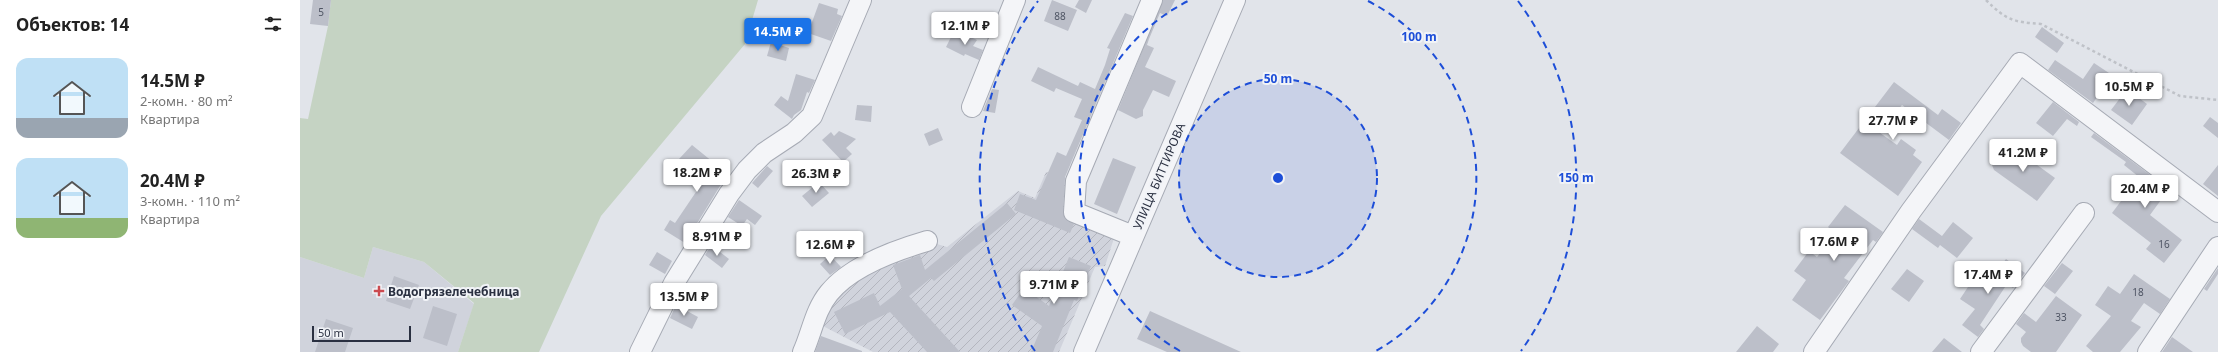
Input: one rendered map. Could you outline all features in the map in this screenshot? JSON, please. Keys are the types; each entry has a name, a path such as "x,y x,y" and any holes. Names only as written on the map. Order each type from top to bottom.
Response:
{"street":[{"path":"640,352 674,283 729,194 747,170 764,153 794,133 812,116 861,0"},
{"path":"972,107 1015,0"},
{"path":"1133,236 1074,212 1076,181 1152,0"},
{"name":"УЛИЦА БИТТИРОВА","path":"1084,352 1235,0"},
{"path":"1814,352 1911,211 2020,62 2218,212"},
{"path":"1982,352 2084,213"},
{"path":"803,352 816,316 829,293 844,279 872,262 896,250 927,241"},
{"path":"2148,352 2218,247"}],"path":[{"path":"1986,0 1999,13 2017,22 2041,24 2180,96 2218,100"}],"shaded area":[{"path":"1046,172 1076,181 1075,212 1117,229 1105,266 1095,267 1059,352 873,352 821,325 829,293 927,241 947,247 1018,191 1035,198"},
{"name":"Водогрязелечебница","path":"373,247 424,262 474,304 458,352 300,352 300,257 364,278"}],"green space":[{"path":"331,0 758,0 745,44 601,216 539,352 458,352 474,303 424,262 373,247 364,278 300,257 300,118 308,119 328,26"}],"building":[{"path":"313,0 331,0 328,26 310,24"},
{"path":"1052,0 1077,10 1068,31 1044,21"},
{"path":"1079,0 1092,0 1086,13 1075,7"},
{"path":"1163,0 1175,0 1167,16 1160,13 1147,45 1154,48 1145,67 1176,81 1169,97 1153,90 1143,110 1143,116 1136,119 1118,110"},
{"path":"819,3 838,9 837,14 842,16 831,41 808,33"},
{"path":"1125,13 1133,16 1065,177 1063,211 1065,218 1074,224 1070,233 1014,210 1020,194 1036,200 1057,152 1066,156 1082,120 1074,117 1082,99 1056,88 1054,92 1031,81 1038,67 1078,86 1080,82 1095,89 1110,49 1107,48"},
{"path":"2042,27 2064,43 2057,53 2035,37"},
{"path":"960,32 977,40 973,46 983,50 979,60 965,54 964,56 946,47 952,35 957,37"},
{"path":"771,42 789,48 786,61 767,56"},
{"path":"2055,60 2083,79 2094,63 2112,75 2093,103 2048,70"},
{"path":"796,74 815,80 809,93 807,92 801,110 794,115 792,119 774,105 781,96 788,101"},
{"path":"1894,82 1938,115 1942,109 1961,123 1949,140 1902,105 1897,111 1893,108 1876,130 1897,145 1901,139 1916,150 1913,155 1922,162 1898,196 1840,153"},
{"path":"992,89 999,90 995,113 983,111"},
{"path":"2127,89 2147,104 2132,125 2111,110"},
{"path":"2053,102 2079,122 2077,126 2067,119 2053,136 2036,123"},
{"path":"857,105 872,106 871,122 855,120"},
{"path":"2210,117 2218,123 2218,138 2203,126"},
{"path":"938,128 943,140 929,146 924,134"},
{"path":"839,131 856,139 846,148 852,154 843,162 822,140 831,132 834,136"},
{"path":"2094,133 2169,189 2150,215 2182,240 2164,263 2146,249 2151,243 2112,213 2139,177 2124,165 2126,162 2091,137"},
{"path":"692,145 729,175 720,186 685,243 664,230 670,220 675,223 698,189 693,185 699,177 679,159"},
{"path":"2010,145 2055,178 2037,201 1994,170 1992,165"},
{"path":"1113,158 1136,167 1117,214 1094,204"},
{"path":"2218,165 2218,196 2203,184"},
{"path":"767,166 773,171 758,188 752,183"},
{"path":"819,182 829,193 812,207 802,196"},
{"path":"739,200 762,216 755,225 747,219 742,226 728,217"},
{"path":"1007,203 1016,214 934,281 931,278 909,296 960,352 927,352 890,312 845,334 834,312 874,293 880,306 902,289 893,265 920,255 925,270"},
{"path":"1845,205 1883,232 1876,242 1873,240 1844,278 1849,281 1820,320 1792,300 1806,280 1794,271 1809,251 1817,257 1836,233 1828,227"},
{"path":"1919,219 1942,236 1953,222 1973,238 1957,258 1940,245 1938,248 1912,229"},
{"path":"711,245 729,259 722,268 705,255"},
{"path":"657,252 672,261 665,274 649,265"},
{"path":"830,255 841,267 830,275 820,264"},
{"path":"1069,257 1091,266 1077,301 1074,300 1053,352 1031,352 1042,326 1012,305 1024,288 1049,306"},
{"path":"2006,259 2025,273 2013,288 2007,284 1980,325 1984,329 1978,337 1962,325 1975,309 1960,299 1974,278 1986,286"},
{"path":"2062,263 2073,271 2055,294 2044,286"},
{"path":"2218,268 2218,274 2207,291 2204,289"},
{"path":"1907,269 1924,281 1909,302 1891,289"},
{"path":"2134,274 2170,299 2160,314 2144,303 2131,321 2141,327 2120,352 2093,352 2086,346 2111,316 2095,305 2108,286 2120,294"},
{"path":"394,276 419,285 410,309 386,301"},
{"path":"2056,296 2082,315 2056,352 2031,352 2023,346 2021,342 2021,338 2026,332 2016,324 2024,313 2036,322"},
{"path":"676,305 698,317 692,329 670,318"},
{"path":"433,306 457,314 447,346 423,338"},
{"path":"1150,311 1241,352 1167,352 1137,339"},
{"path":"326,319 353,328 345,352 315,352"},
{"path":"1757,326 1779,344 1773,352 1736,352"},
{"path":"821,336 862,351 862,352 815,352"},
{"path":"2172,337 2193,352 2162,352"},
{"path":"1944,338 1962,352 1932,352"}],"place":[{"name":"Водогрязелечебница","path":"379,291"}]}
